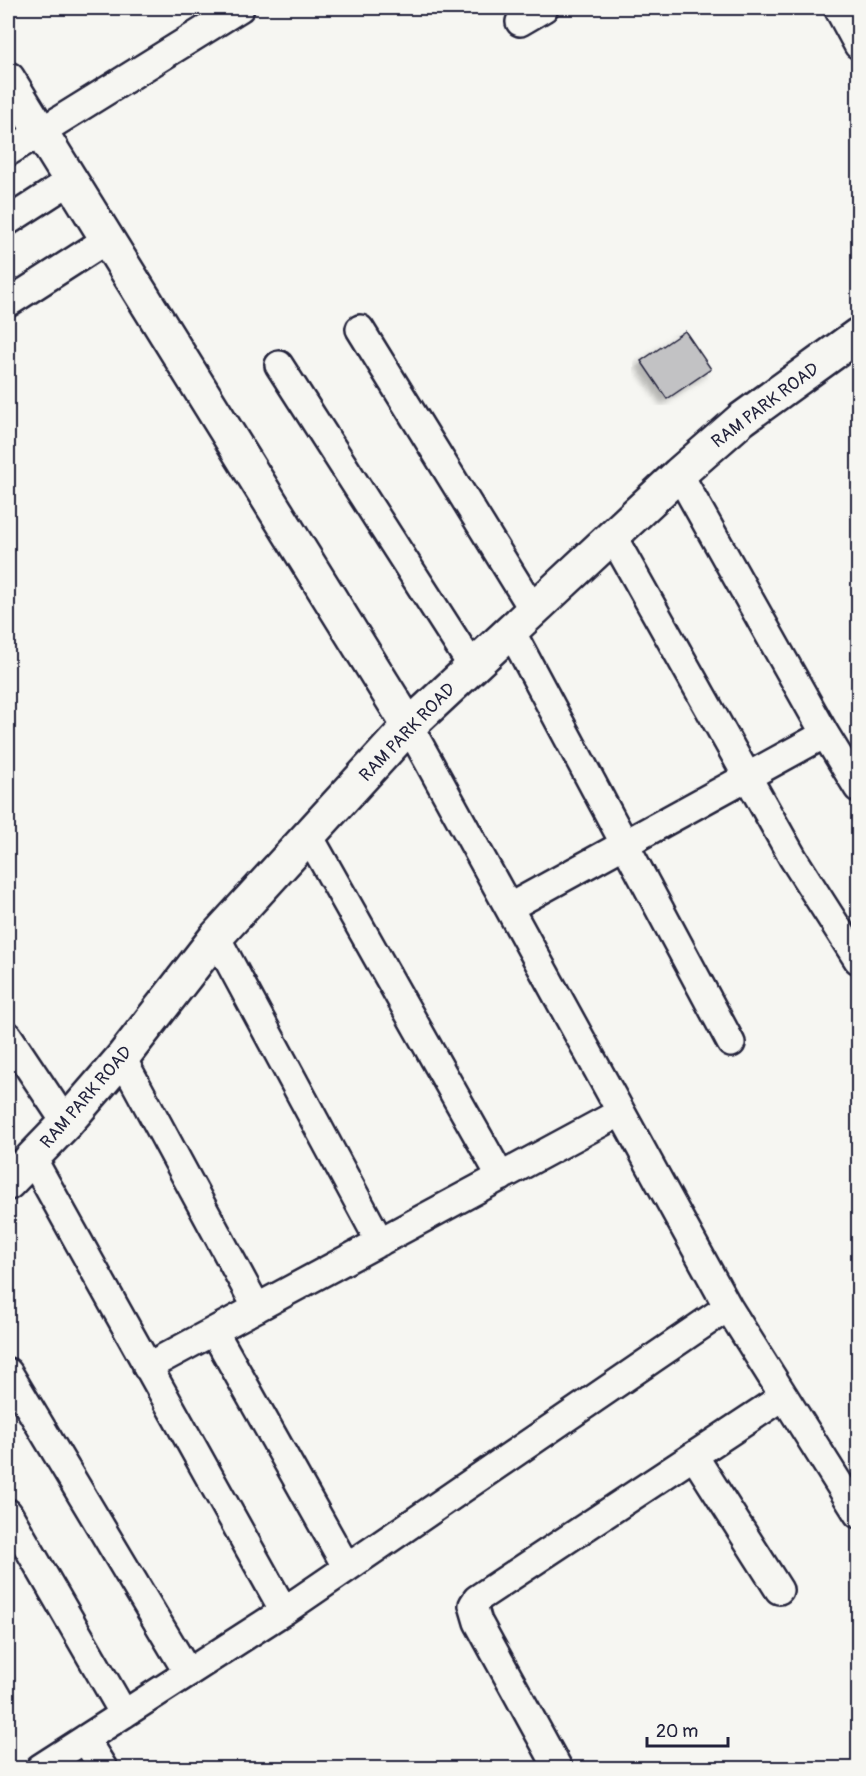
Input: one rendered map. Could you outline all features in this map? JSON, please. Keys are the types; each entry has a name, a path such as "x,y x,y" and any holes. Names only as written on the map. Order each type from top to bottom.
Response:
{"street":[{"path":"8,152 240,8"},
{"path":"520,21 543,8"},
{"path":"838,8 858,45"},
{"path":"8,79 409,726 728,1307 858,1514"},
{"path":"8,221 70,182"},
{"path":"8,303 106,240"},
{"path":"360,328 523,621 625,844 731,1043"},
{"name":"RAM PARK ROAD","path":"8,1183 66,1123 122,1058 216,937 409,726 679,474 742,419 858,335"},
{"path":"279,365 472,666"},
{"path":"679,474 825,734 858,788"},
{"path":"613,537 747,777 805,877 858,960"},
{"path":"510,907 825,734"},
{"path":"309,836 501,1177"},
{"path":"216,937 380,1242"},
{"path":"8,1035 66,1123"},
{"path":"122,1058 257,1308"},
{"path":"147,1367 621,1112"},
{"path":"32,1158 284,1611"},
{"path":"40,1768 284,1611 728,1307"},
{"path":"214,1331 347,1568"},
{"path":"8,1372 188,1673"},
{"path":"558,1768 478,1622 473,1605 477,1599 784,1396"},
{"path":"694,1456 778,1590"},
{"path":"8,1513 124,1714"},
{"path":"86,1739 103,1768"}],"building":[{"path":"685,331 711,369 667,399 641,361"}]}
